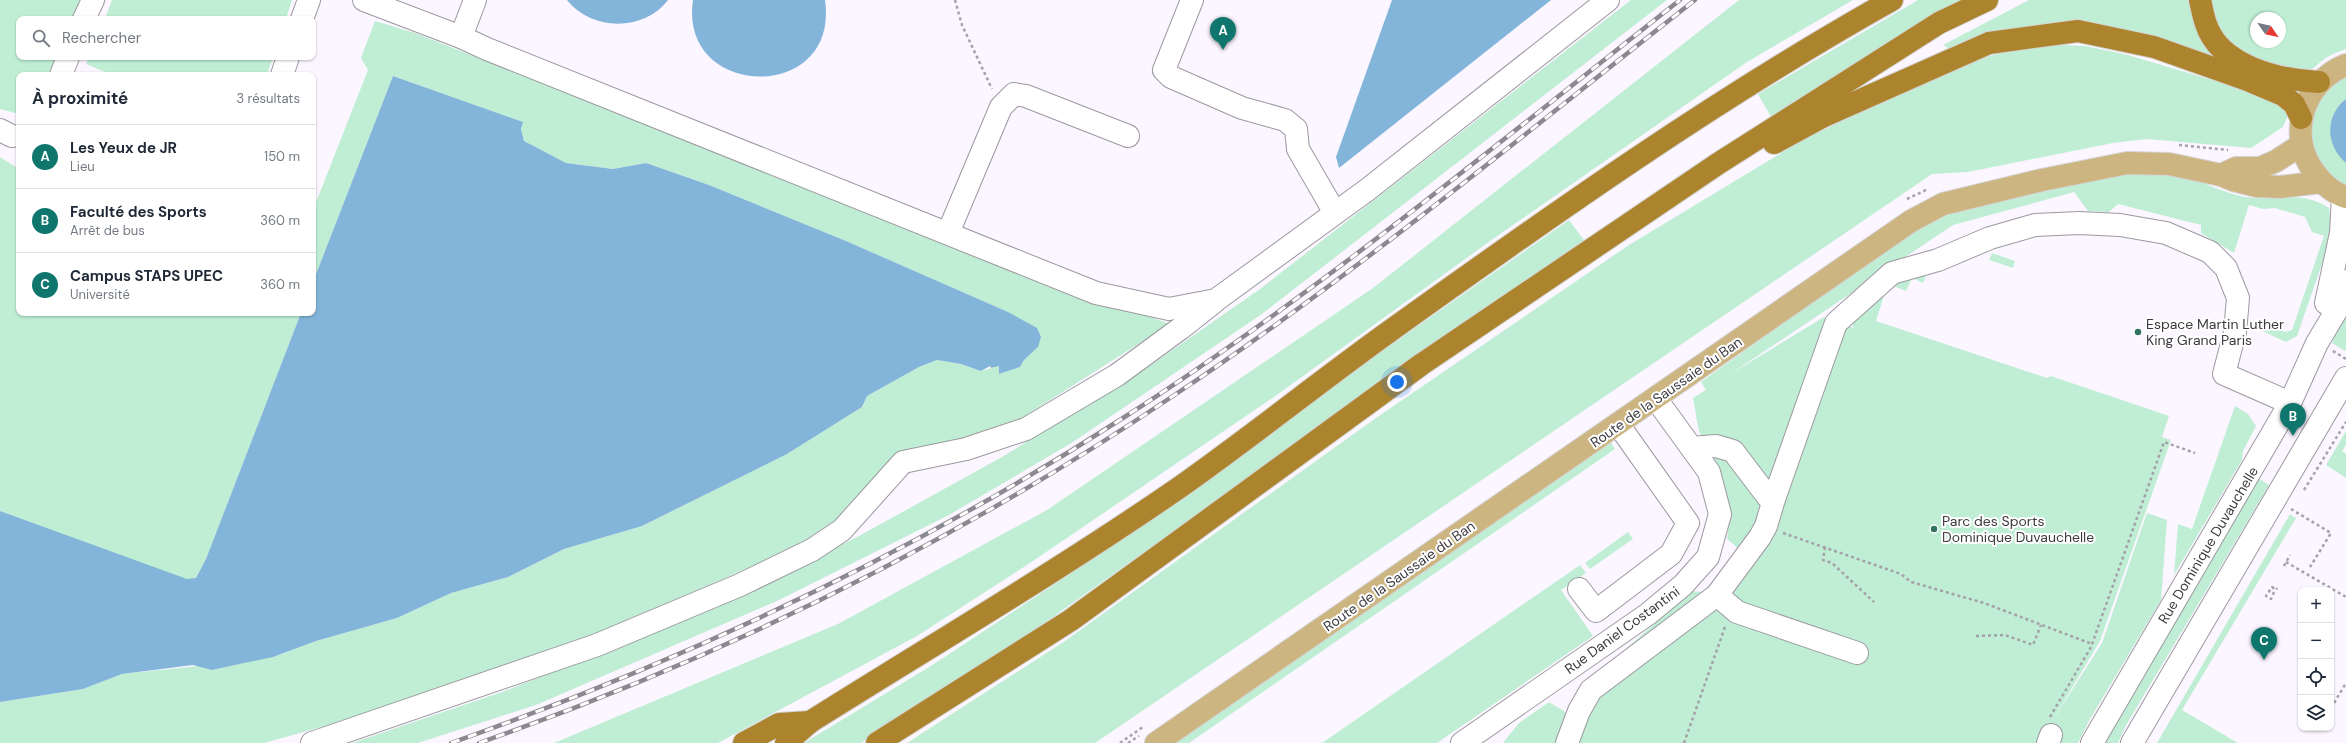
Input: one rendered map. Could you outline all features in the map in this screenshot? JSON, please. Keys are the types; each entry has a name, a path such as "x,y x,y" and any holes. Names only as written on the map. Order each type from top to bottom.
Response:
{"highway":[{"path":"786,743 810,722 1044,578 1181,486 1388,332 1636,158 1810,46 1892,0"},
{"path":"877,743 1071,620 1422,364 1719,163 1939,23 1987,0"},
{"path":"2200,0 2206,25 2222,49 2228,54 2248,67 2283,78 2319,82"},
{"path":"1719,163 1744,160 1822,117 1989,43 2078,31 2154,47 2250,81 2283,95 2294,104 2301,118"},
{"path":"744,743 779,724 810,722"}],"main road":[{"path":"2344,196 2322,182 2308,165 2301,145 2301,118 2308,99 2319,82 2336,69 2346,65"},
{"path":"2221,175 2236,168 2260,168 2276,162 2301,145"},
{"name":"Route de la Saussaie du Ban","path":"1156,743 1656,399 1911,221 1942,204 2042,180 2127,164 2169,164 2264,186 2280,187 2322,182"}],"street":[{"path":"85,16 93,0"},
{"path":"303,16 310,0"},
{"path":"364,0 460,37 494,52 1096,293 1169,309 1216,300"},
{"path":"460,37 475,0"},
{"path":"1192,0 1164,70 1171,76 1242,108 1285,120 1296,129 1298,149 1335,213"},
{"path":"312,743 597,645 755,578 812,550 842,530 903,462 966,449 1026,429 1117,375 1181,328 1216,300 1335,213 1608,0"},
{"path":"62,72 67,60"},
{"path":"283,72 287,60"},
{"path":"948,233 1001,107 1014,94 1026,96 1128,136"},
{"name":"Rue Dominique Duvauchelle","path":"2324,347 2341,233 2344,196"},
{"path":"1566,743 1579,711 1591,690 1717,595 1760,537 1766,526 1774,499 1836,323 1892,273 1938,260 1990,238 2034,225 2078,223 2120,225 2166,233 2188,241 2210,252 2239,280 2235,332 2224,374 2290,403"},
{"name":"Rue Dominique Duvauchelle","path":"2092,743 2324,347 2346,281"},
{"path":"2132,743 2346,378"},
{"name":"Rue Daniel Costantini","path":"1462,743 1648,614 1683,585 1708,557 1720,514 1709,472 1656,399"},
{"path":"1579,589 1596,611 1671,554 1688,523 1618,424"},
{"path":"1692,448 1716,446 1733,451 1768,496 1774,499"},
{"path":"1717,595 1738,612 1857,653"}],"path":[{"path":"954,0 962,25 1001,107"},
{"path":"2324,347 2346,359"},
{"path":"2049,733 2092,644 2164,442 2195,453"},
{"path":"2289,508 2331,533 2310,567"},
{"path":"1781,533 1826,547 1901,574 1912,582 1984,603 2092,644"},
{"path":"1826,547 1823,560 1832,563 1874,602"},
{"path":"2284,566 2290,555"},
{"path":"2286,562 2346,597"},
{"path":"2274,592 2271,599 2266,596 2272,587 2276,590 2277,588"},
{"path":"1684,743 1727,623"},
{"path":"1976,636 2005,635 2033,645 2041,625"},
{"path":"2334,703 2346,682"}],"green space":[{"path":"0,0 82,0 76,16 16,16 16,60 59,60 54,72 16,72 16,113 0,109"},
{"path":"112,0 292,0 287,16 106,16"},
{"path":"1631,0 1667,0 1262,314 1073,442 949,515 777,601 536,705 418,743 352,743 502,692 702,613 859,536 1002,457 1148,367 1260,289"},
{"path":"1739,0 1853,0 1747,62 1493,239 1274,397 1033,561 917,636 718,743 554,743 838,624 1047,510 1373,288"},
{"path":"1918,0 1978,0 1771,117 1758,94"},
{"path":"2029,0 2190,0 2196,25 2223,61 2137,34 1951,50 1943,45"},
{"path":"2211,0 2346,0 2346,49 2331,55 2313,68 2304,72 2283,70 2258,61 2236,47 2221,32 2214,16"},
{"path":"375,21 415,33 1024,273 1170,324 1001,431 909,452 846,513 795,547 581,642 371,713 264,743 0,743 0,702 83,689 122,674 199,666 212,670 279,655 316,641 397,618 451,593 508,577 564,549 642,526 787,454 862,407 867,396 919,367 937,360 961,364 981,371 999,366 999,374 1020,367 1024,360 1038,347 1008,312 846,241 709,185 646,163 613,169 566,163 524,141 521,129 522,122 393,76 316,274 316,202 368,70 361,58"},
{"path":"2034,44 2085,46 2128,55 2282,101 2288,115 2283,127 2251,148 2147,139 2113,143 1968,172 1932,174 1095,743 907,743 1065,641 1373,420 1629,245 1806,138 1971,61"},
{"path":"88,60 272,60 268,72 105,72 86,64"},
{"path":"2346,75 2346,188 2322,170 2312,151 2309,129 2322,93"},
{"path":"0,157 16,167 16,316 300,316 206,559 196,578 187,580 0,511"},
{"name":"Parc des Sports Dominique Duvauchelle","path":"2128,174 2181,177 2245,197 2298,197 2318,202 2329,208 2332,235 2297,336 2286,342 2256,328 2254,321 2286,332 2292,330 2324,236 2312,232 2305,217 2275,208 2263,209 2249,205 2234,253 2201,233 2201,225 2118,204 2109,212 2088,211 2074,192 1953,225 1729,375 1824,317 1854,328 1848,316 1881,289 1928,271 1923,283 1912,278 1906,291 1894,286 1886,289 1876,321 2047,378 2051,376 2169,416 2162,437 2171,440 2100,641 2051,723 2102,643 2147,513 2167,520 2161,600 2090,719 2078,743 1559,743 1579,690 1692,591 1703,592 1740,550 1727,539 1728,511 1726,499 1699,430 1693,398 1706,390 1701,382 1904,237 1950,214 2085,182"},
{"path":"1569,220 1584,240 975,672 861,743 804,743 934,664 1082,566 1187,488"},
{"path":"1992,253 2015,261 2013,268 1989,260"},
{"path":"2346,312 2346,349 2345,351 2332,343"},
{"path":"2235,406 2248,414 2256,426 2243,451 2242,460 2174,575 2178,524 2192,529"},
{"path":"2346,431 2346,445 2342,451 2346,454 2346,478 2326,465"},
{"path":"1611,443 1615,449 1189,743 1172,743 1540,488"},
{"path":"2258,478 2269,485 2125,727 2118,743 2101,743"},
{"path":"2290,514 2296,518 2182,710 2238,743 2157,743"},
{"path":"1628,532 1633,539 1590,569 1585,563"},
{"path":"1580,565 1586,573 1561,590 1593,636 1437,743 1322,743"},
{"path":"1549,702 1569,714 1556,743 1503,743 1519,723"}],"water":[{"path":"567,0 668,0 658,10 645,18 618,24 590,18 577,10"},
{"path":"693,0 825,0 823,34 809,58 786,72 759,76 732,71 709,57 695,33"},
{"path":"1392,0 1551,0 1339,168 1336,157"},
{"path":"393,76 523,122 521,129 524,141 566,163 613,169 646,163 709,185 846,241 1008,312 1037,328 1041,337 1038,347 1024,360 1020,367 999,374 999,366 991,368 990,366 981,371 961,364 937,360 919,367 867,396 862,407 787,454 642,526 564,549 508,577 451,593 397,618 316,641 273,657 212,670 193,665 122,674 83,689 0,702 0,511 187,579 196,578 206,559 300,316 316,316 316,274"},
{"path":"2346,99 2346,163 2334,148 2330,131 2334,114"}],"railway":[{"path":"451,743 539,711 712,640 880,559 1043,468 1123,418 1195,370 1337,269 1680,0"},
{"path":"479,743 660,673 749,634 837,592 923,547 1008,499 1091,449 1241,350 1373,253 1695,0"}],"place":[{"name":"Les Yeux de JR","path":"1223,50"},
{"name":"Espace Martin Luther King Grand Paris","path":"2138,332"},
{"name":"Faculté des Sports","path":"2293,436"},
{"name":"Parc des Sports Dominique Duvauchelle","path":"1934,529"},
{"name":"Campus STAPS UPEC","path":"2264,660"}]}
